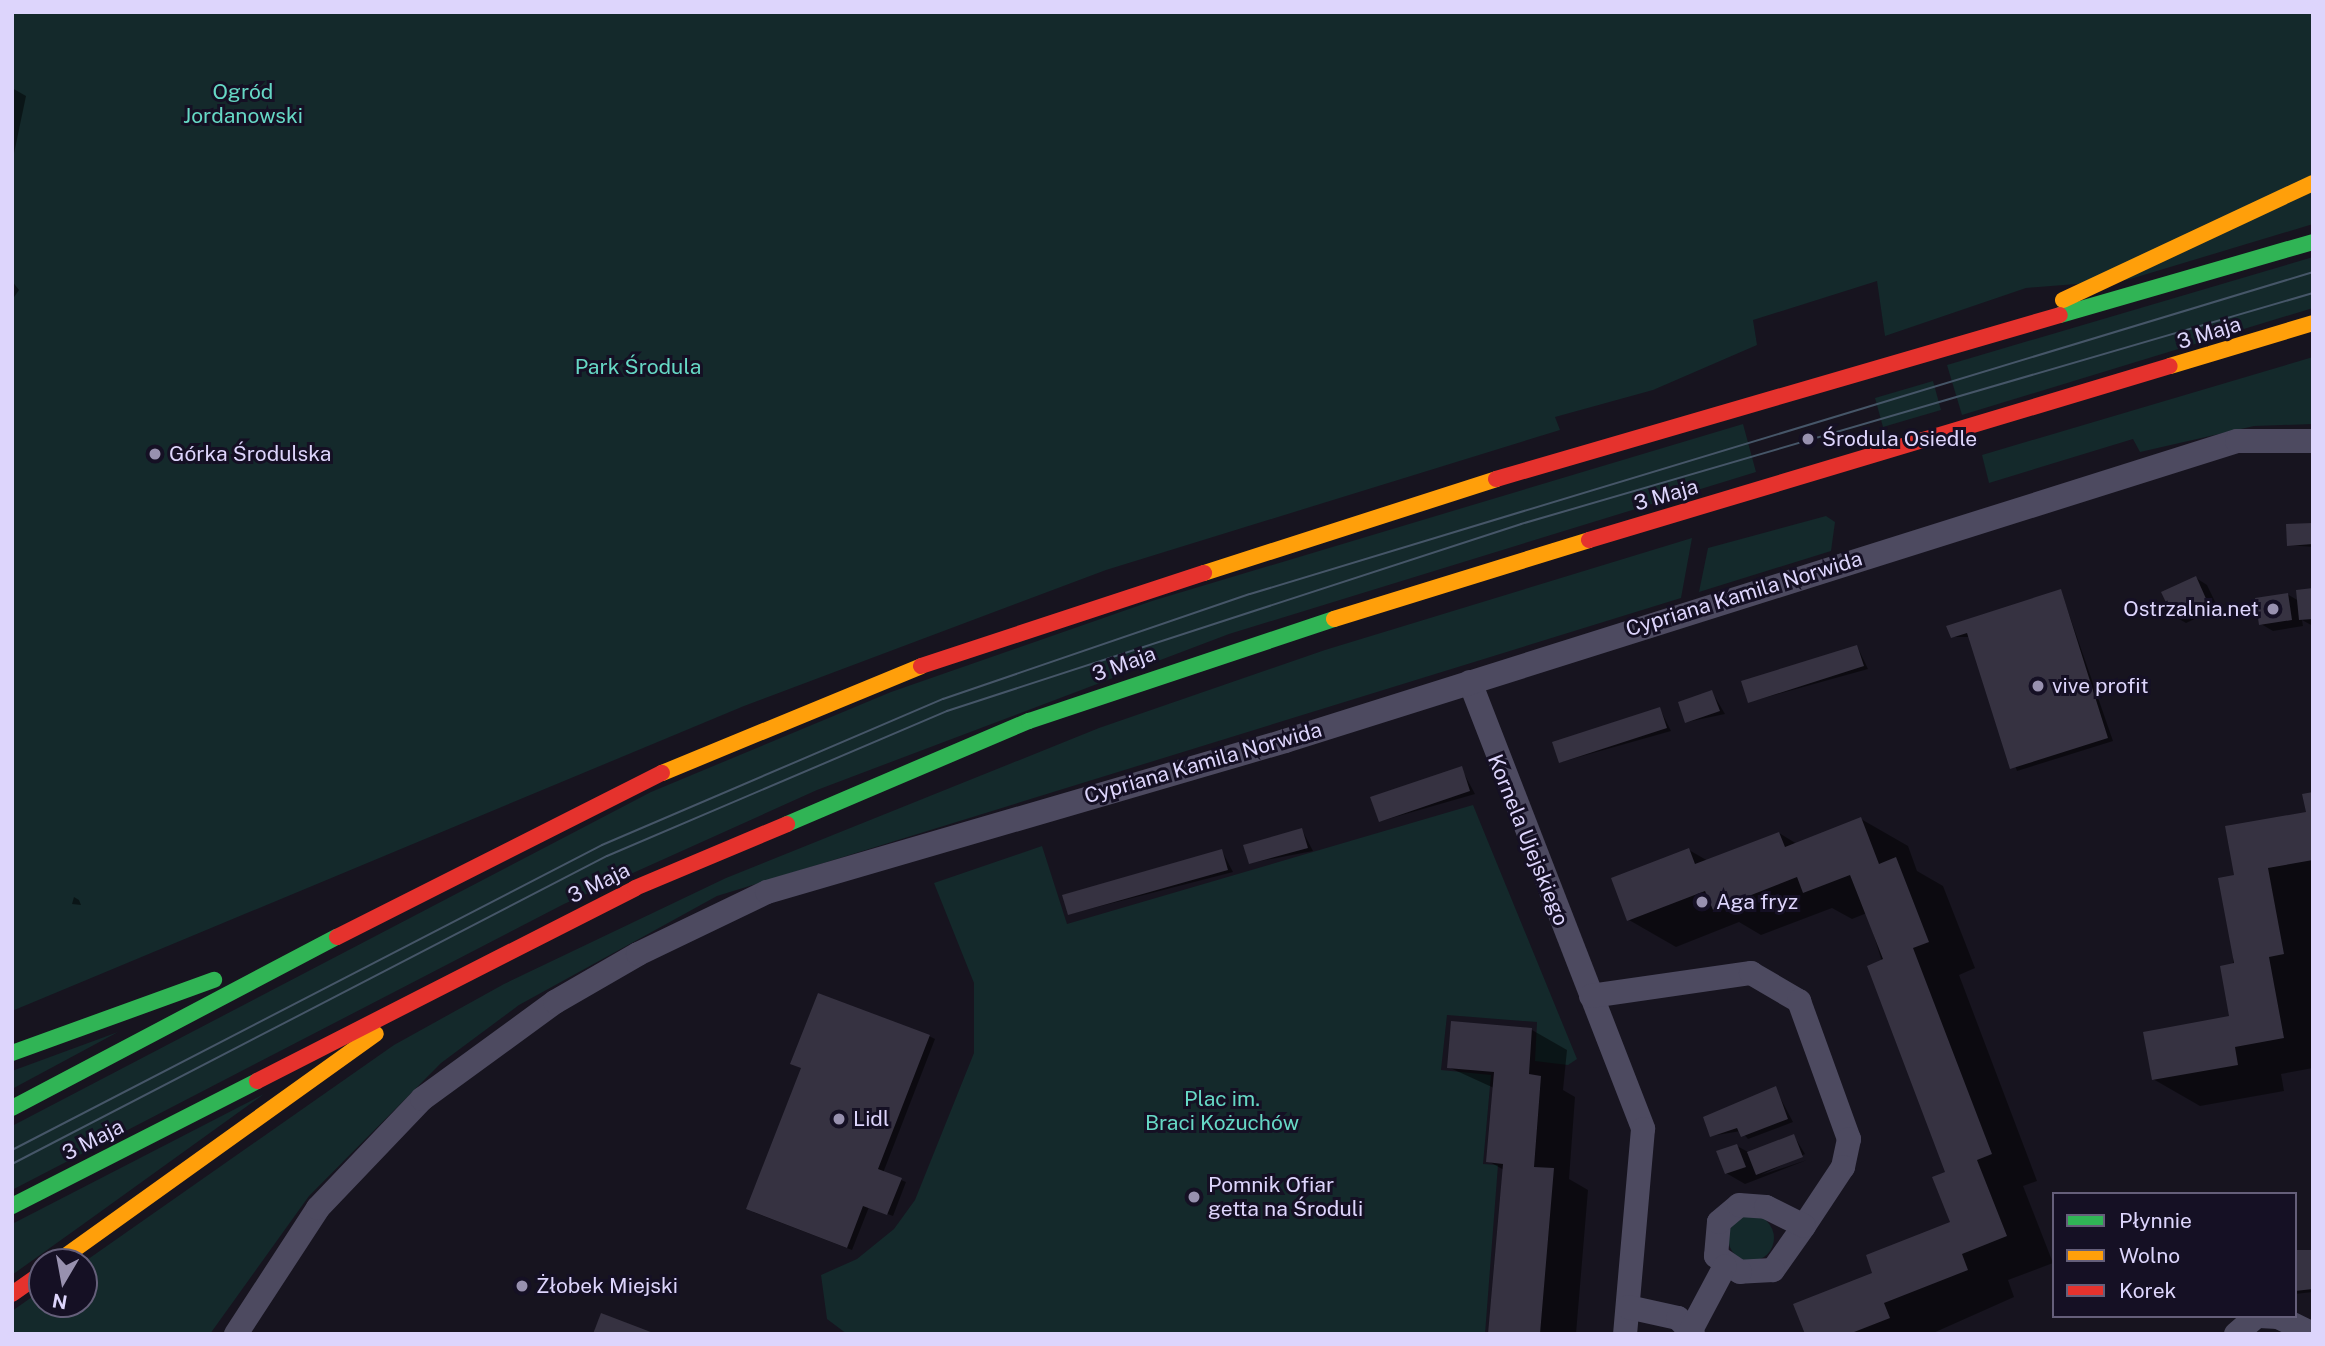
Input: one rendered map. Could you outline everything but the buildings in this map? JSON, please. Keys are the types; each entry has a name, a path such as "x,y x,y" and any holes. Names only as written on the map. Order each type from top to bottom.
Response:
{"main road":[{"path":"2007,331 2105,276 2313,183"},
{"path":"12,1108 317,944 596,801 884,678 1229,561 2313,242"},
{"name":"3 Maja","path":"12,1206 430,990 763,829 1175,668 2313,323"},
{"path":"12,1053 317,944"},
{"path":"77,1248 327,1073 430,990"},
{"path":"12,1294 28,1283"}],"street":[{"name":"Cypriana Kamila Norwida","path":"236,1334 318,1208 422,1099 486,1048 638,954 804,878 1470,682 2237,441 2313,441"},
{"name":"Kornela Ujejskiego","path":"1470,682 1643,1129 1625,1334"},
{"path":"1591,996 1751,973 1799,1001 1849,1139 1843,1167 1804,1226 1773,1270 1750,1273 1725,1266 1716,1256 1715,1233 1727,1210 1739,1205 1766,1207 1804,1226"},
{"path":"1628,1307 1656,1309 1692,1332 1725,1266"},
{"path":"2236,1334 2256,1318"},
{"path":"2264,1318 2312,1334"}],"green space":[{"name":"Park Środula","path":"12,12 2313,12 2313,224 2127,280 2026,288 1885,336 1877,281 1753,320 1757,345 1653,390 1555,417 1560,430 1106,570 744,706 12,1011"},
{"path":"2313,257 2313,308 1962,415 1947,365"},
{"path":"2313,357 2313,424 2254,426 2140,452 2133,439 1989,483 1982,455"},
{"path":"1933,381 1941,410 1883,427 1875,398"},
{"path":"1743,424 1756,472 1229,634 817,790 564,904 12,1190 12,1126 651,792 891,692 1152,601"},
{"path":"1826,516 1835,522 1831,551 1699,592 1708,548"},
{"path":"1692,538 1681,598 717,896 519,1005 441,1063 309,1196 210,1334 12,1334 12,1311 28,1300 28,1318 98,1318 98,1252 394,1045 504,984 726,878 1099,728 1325,650"},
{"name":"Plac im. Braci Kożuchów","path":"1473,805 1577,1059 1568,1065 1535,1061 1537,1022 1447,1015 1441,1070 1491,1075 1483,1164 1498,1165 1485,1334 847,1334 827,1319 821,1275 857,1259 894,1229 915,1200 974,1053 974,983 934,883 1042,846 1067,924"},
{"path":"118,1032 12,1089 12,1071"},
{"path":"264,1094 50,1248 28,1248 28,1264 12,1275 12,1224"},
{"path":"1751,1215 1767,1222 1774,1238 1767,1254 1751,1261 1735,1254 1728,1238 1735,1222"}],"tram line":[{"path":"12,1150 602,845 943,699 1250,594 2313,272"},
{"path":"12,1164 607,856 947,711 1521,524 2313,293"}],"traffic: fast":[{"path":"2060,315 2313,242"},
{"path":"787,824 1029,721 1334,619"},
{"path":"12,1108 337,937"},
{"path":"12,1053 214,980"},
{"path":"12,1206 257,1081"}],"traffic: slow":[{"path":"2063,300 2313,183"},
{"path":"2170,366 2313,323"},
{"path":"1204,573 1496,479"},
{"path":"1334,619 1589,540"},
{"path":"662,773 921,666"},
{"path":"77,1248 376,1034"}],"traffic: jam":[{"path":"1496,479 2060,315"},
{"path":"1589,540 2170,366"},
{"path":"921,666 1204,573"},
{"path":"337,937 662,773"},
{"path":"257,1081 635,888 787,824"},
{"path":"12,1294 28,1283"}],"place":[{"name":"Środula Osiedle","path":"1808,439"},
{"name":"Górka Środulska","path":"155,454"},
{"name":"Ostrzalnia.net","path":"2273,609"},
{"name":"vive profit","path":"2038,686"},
{"name":"Aga fryz","path":"1702,902"},
{"name":"Lidl","path":"839,1119"},
{"name":"Pomnik Ofiar getta na Środuli","path":"1194,1197"},
{"name":"Żłobek Miejski","path":"522,1286"}],"park label":[{"name":"Ogród Jordanowski","path":"243,104"}]}
